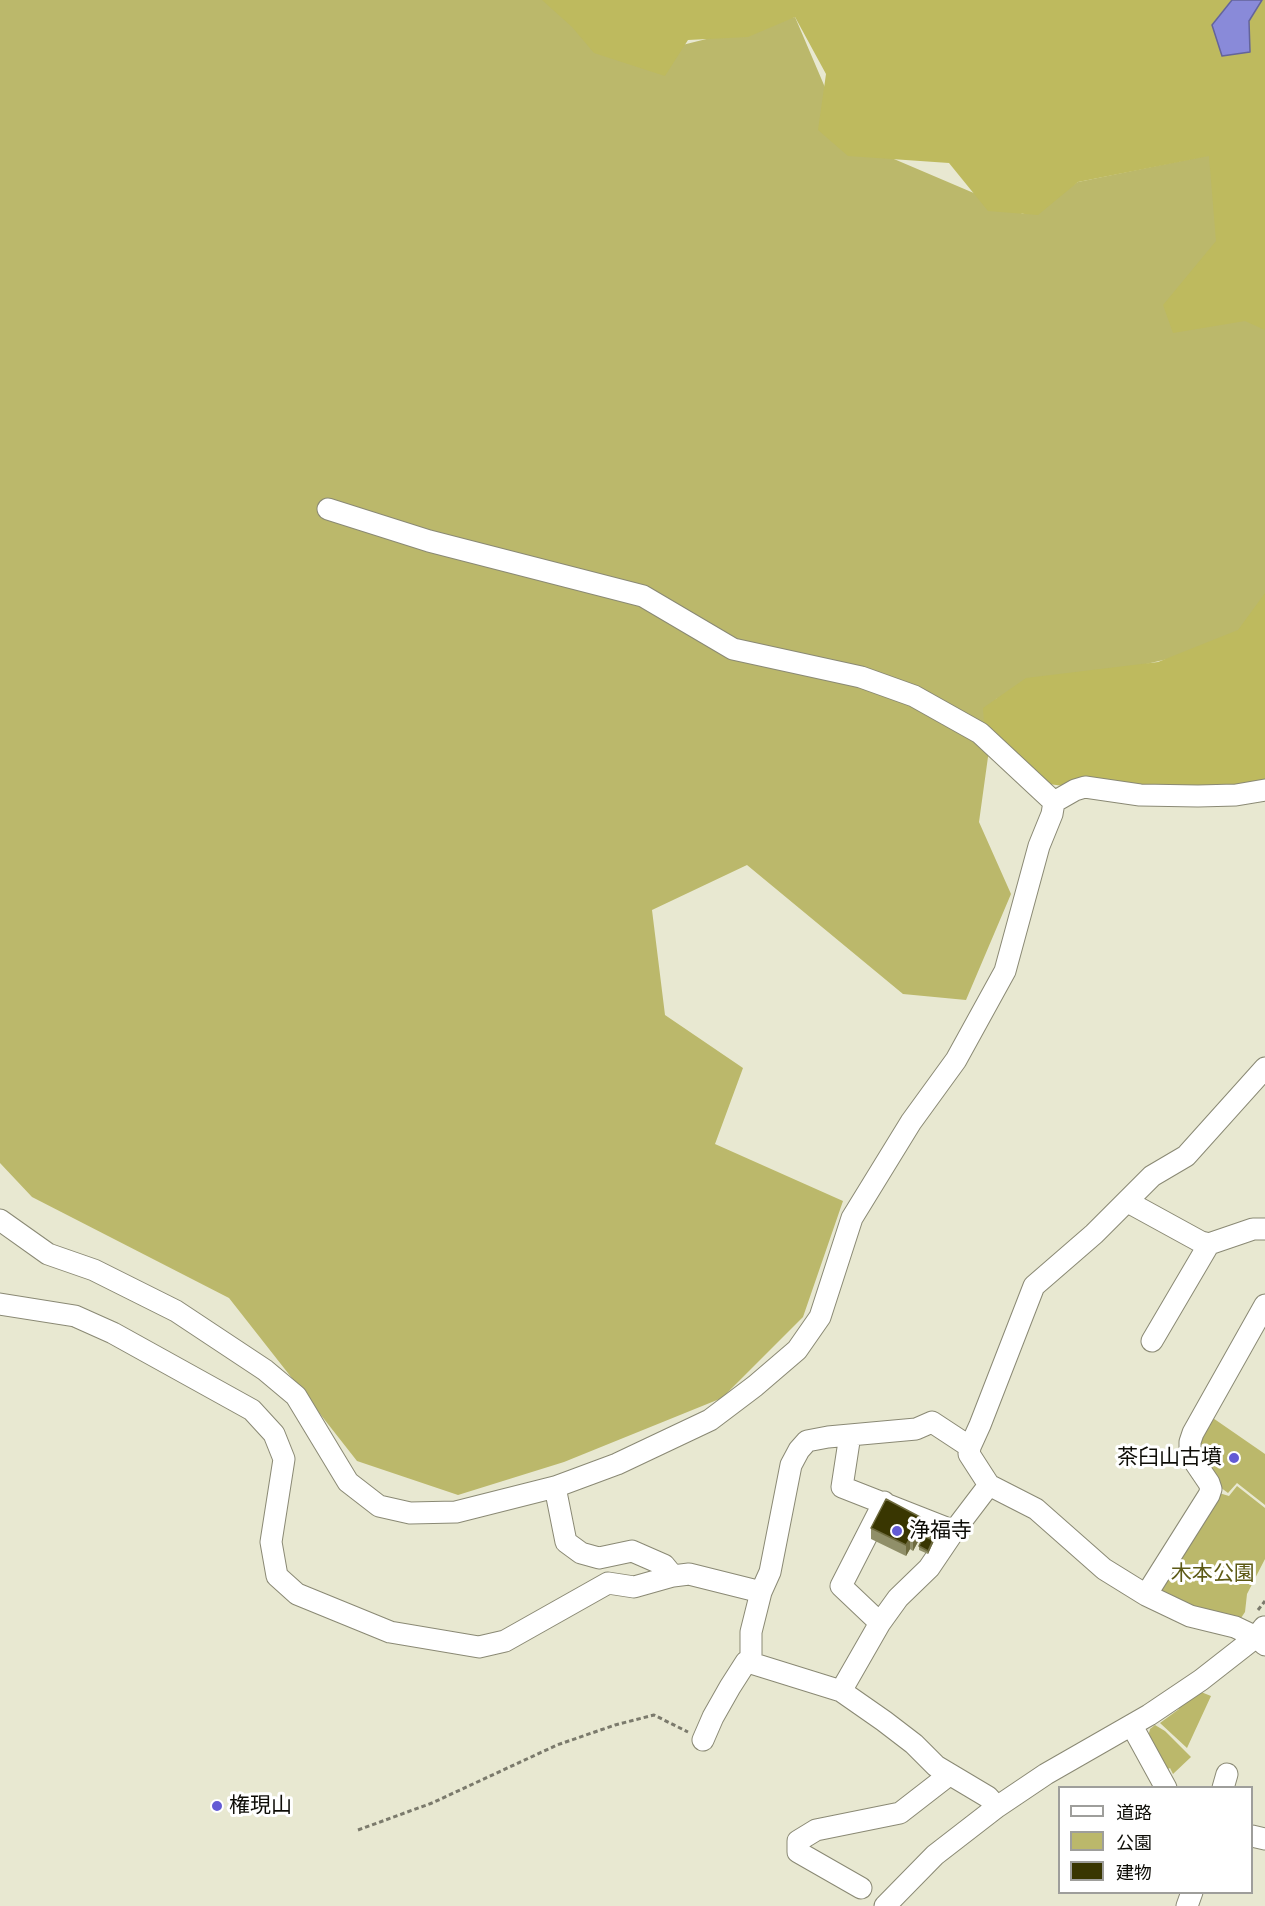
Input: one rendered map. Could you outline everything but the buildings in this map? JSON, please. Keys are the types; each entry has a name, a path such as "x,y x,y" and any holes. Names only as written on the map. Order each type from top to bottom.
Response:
{"street":[{"path":"328,509 429,541 643,596 733,649 861,677 914,696 980,733 1054,802"},
{"path":"0,1221 48,1254 94,1269 176,1311 265,1370 296,1396 348,1482 379,1506 410,1513 456,1512 555,1487 617,1464 710,1419 756,1386 797,1350 820,1317 852,1218 911,1122 956,1060 1005,971 1039,846 1054,802 1085,787 1140,795 1198,796 1236,795 1265,790"},
{"path":"1262,1636 1190,1616 1146,1595 1104,1569 1036,1509 989,1485 969,1454 970,1446 981,1425 1034,1286 1094,1234 1152,1176 1186,1156 1265,1068"},
{"path":"1128,1202 1201,1242 1209,1244 1253,1229 1265,1229"},
{"path":"1152,1341 1209,1244"},
{"path":"0,1304 75,1316 113,1333 252,1410 274,1434 284,1459 271,1542 277,1576 297,1594 390,1632 479,1647 505,1641 608,1583 634,1587 688,1574 761,1592"},
{"path":"1146,1595 1209,1495 1209,1483 1191,1455 1190,1442 1193,1432 1265,1305"},
{"path":"752,1663 751,1632 761,1592 770,1572 791,1465 807,1441 916,1430 932,1422 970,1446"},
{"path":"850,1435 842,1486 954,1531"},
{"path":"841,1691 880,1623 898,1598 929,1568 989,1485"},
{"path":"555,1487 566,1542 581,1553 599,1558 632,1551 664,1565 673,1576"},
{"path":"880,1623 841,1586 884,1502"},
{"path":"885,1906 935,1855 993,1802 1132,1726 1262,1636"},
{"path":"703,1740 730,1687 746,1662 752,1663 841,1691 884,1721 949,1775 993,1802"},
{"path":"1132,1726 1165,1786"},
{"path":"861,1888 798,1852 798,1841 816,1830 900,1813 949,1775"}],"path":[{"path":"358,1830 432,1803 557,1745 615,1725 654,1715 703,1740"}],"green space":[{"path":"0,0 584,0 638,56 795,17 847,139 1023,214 1078,182 1210,155 1265,304 1265,631 1262,637 996,699 979,822 1011,894 966,1000 903,994 747,865 652,910 665,1015 743,1068 715,1144 843,1201 803,1317 722,1398 564,1462 458,1495 357,1461 229,1298 32,1197 0,1163"},
{"path":"1210,1416 1265,1454 1265,1505 1237,1483 1228,1493 1220,1487 1195,1446"},
{"name":"木本公園","path":"1237,1486 1265,1508 1265,1559 1247,1594 1245,1612 1241,1618 1232,1619 1192,1610 1155,1591 1219,1493 1229,1496"},
{"path":"1196,1690 1211,1696 1187,1748 1160,1723 1179,1709 1178,1706"},
{"path":"1155,1725 1165,1731 1191,1757 1173,1774 1170,1768 1166,1770 1148,1737 1150,1729"}],"shaded area":[{"path":"542,0 1232,0 1212,25 1249,52 1249,21 1262,0 1265,0 1265,330 1245,321 1173,333 1163,305 1216,241 1209,156 1078,182 1038,215 988,211 949,163 848,156 818,130 826,74 795,17 748,37 688,40 665,76 594,53 572,27"},
{"path":"1265,593 1265,786 1072,787 1025,781 985,737 983,708 1026,678 1158,662 1238,630"}],"water":[{"path":"1232,0 1262,0 1249,21 1250,52 1222,56 1212,25"}],"place":[{"name":"茶臼山古墳","path":"1234,1458"},
{"name":"浄福寺","path":"897,1531"},
{"name":"権現山","path":"217,1806"}]}
